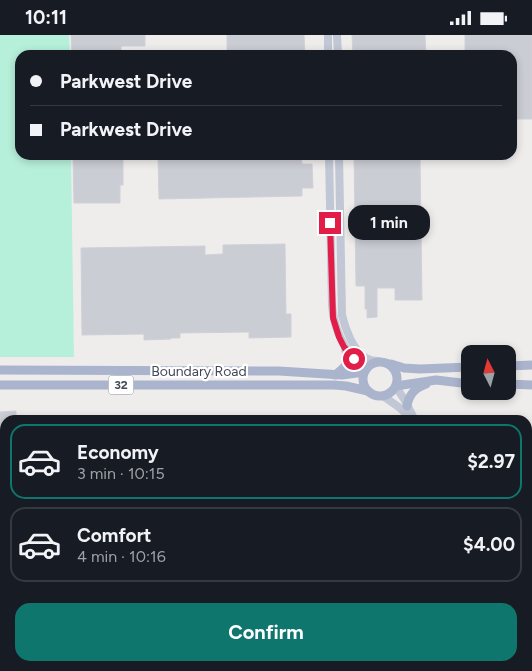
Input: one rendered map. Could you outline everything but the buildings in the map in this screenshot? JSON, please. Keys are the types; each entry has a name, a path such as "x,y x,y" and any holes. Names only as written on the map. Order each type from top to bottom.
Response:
{"main road":[{"path":"335,375 346,365 348,359 346,350"},
{"path":"368,391 363,384 364,371 369,365 378,361 404,368 461,367"},
{"path":"382,396 390,393 396,387 398,376 390,364"},
{"path":"516,366 532,365"},
{"name":"Boundary Road","path":"0,369 279,371 335,375 356,374 364,371"},
{"path":"396,387 436,380 461,383"},
{"path":"407,406 413,391 436,380"},
{"path":"516,384 532,385"},
{"name":"Boundary Road","path":"0,385 346,385 368,391"},
{"name":"32","path":"368,391 374,395 382,396"}],"street":[{"path":"328,35 328,50"},
{"path":"337,35 338,50"},
{"path":"330,160 333,318 339,337 346,350 364,371"},
{"path":"339,160 341,305 344,323 350,339 362,355 378,361"},
{"path":"330,211 340,211"},
{"path":"396,387 411,415"},
{"path":"382,396 408,415"}],"green space":[{"path":"0,35 69,35 70,50 15,50 15,160 71,160 74,357 0,357"}],"route":[{"path":"330,223 334,324 344,347 354,359"}]}
